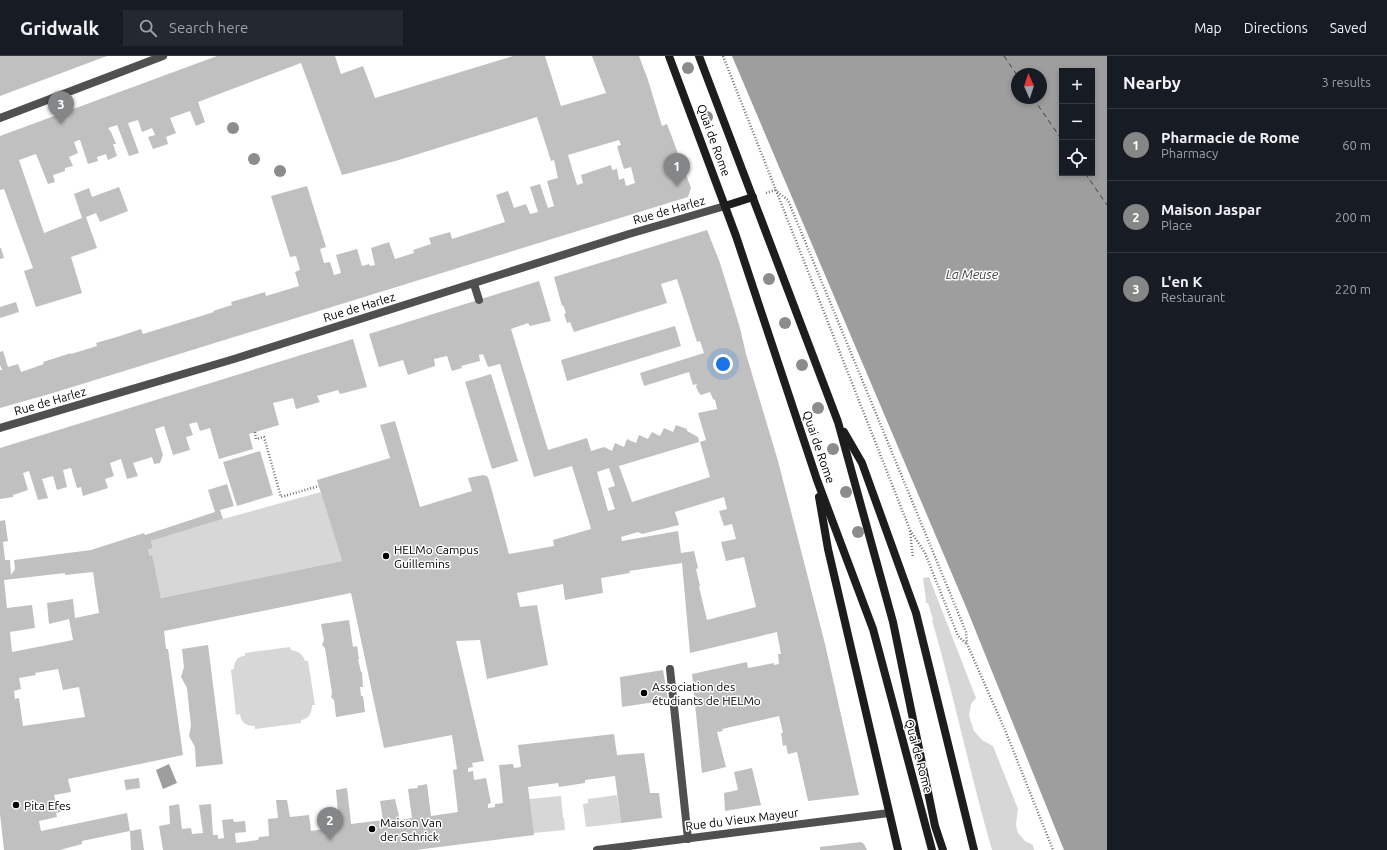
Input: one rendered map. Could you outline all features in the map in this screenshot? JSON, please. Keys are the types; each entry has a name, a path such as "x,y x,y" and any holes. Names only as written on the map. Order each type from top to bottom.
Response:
{"main road":[{"name":"Quai de Rome","path":"669,56 725,206 817,480 873,629 932,850"},
{"name":"Quai de Rome","path":"699,56 838,422 893,622 935,826 943,850"},
{"path":"725,206 753,197"},
{"path":"838,422 862,463 916,613 974,850"},
{"path":"817,480 828,549 898,850"}],"street":[{"path":"0,118 163,56"},
{"name":"Rue de Harlez","path":"0,428 234,359 629,234 725,206"},
{"path":"474,284 479,300"},
{"path":"670,669 688,839"},
{"name":"Rue du Vieux Mayeur","path":"597,850 889,813"}],"path":[{"path":"723,56 910,530 925,553 958,636 967,644"},
{"path":"775,190 788,200 966,632 967,644 1006,730 1053,850"},
{"path":"254,432 256,439 264,437 281,497 319,486"}],"shaded area":[{"path":"321,492 342,561 161,598 151,556 148,550 153,548 151,541"},
{"path":"929,577 976,698 971,704 969,715 974,731 982,740 993,746 1018,809 1016,825 1018,833 1025,841 1033,845 1034,850 992,850 976,793 948,677 932,620 933,619 928,603 926,603 923,578"},
{"path":"290,647 291,650 302,655 305,661 308,661 315,705 312,705 310,715 301,720 301,723 255,729 255,726 247,725 243,722 240,714 236,715 231,670 234,669 236,660 245,656 245,653"},
{"path":"617,795 621,823 586,827 583,804 588,803 588,799"},
{"path":"561,796 565,830 533,833 529,799"}],"water":[{"name":"La Meuse","path":"732,56 1107,56 1107,850 1064,850 966,607"},
{"path":"169,764 177,783 163,789 156,770"}],"building":[{"path":"0,56 107,56 0,96"},
{"path":"217,56 335,56 341,74 363,66 375,98 513,56 545,56 561,106 606,93 592,56 639,56 662,126 667,124 691,188 688,197 0,408 0,370 2,370 0,365 0,352 3,351 8,367 18,364 21,372 44,364 43,362 97,346 96,343 141,329 143,334 214,312 213,311 232,305 231,302 265,292 266,296 299,286 295,272 300,270 296,256 290,257 271,196 307,186 326,247 320,249 324,263 330,262 334,275 341,273 336,255 357,249 362,266 369,264 370,266 375,265 371,248 389,242 395,259 414,253 413,250 431,244 429,238 450,232 452,239 505,222 496,195 508,191 514,208 526,204 530,214 538,212 530,187 540,184 548,208 554,206 547,181 558,178 554,160 551,161 537,117 399,160 342,175 301,63 198,102 205,122 196,126 190,111 170,118 176,133 166,137 168,144 153,149 148,137 155,135 152,128 142,132 138,120 128,123 139,153 129,156 117,125 108,128 116,144 113,144 117,156 108,160 106,154 97,157 98,161 88,164 80,140 74,142 78,153 69,157 73,166 65,168 65,171 53,175 55,182 48,184 36,154 19,160 44,233 82,218 74,194 89,188 92,197 119,187 128,211 100,222 96,213 86,217 97,248 71,257 82,293 36,307 24,271 33,268 4,189 0,190 0,136","holes":["619,140 621,145 617,146 624,169 631,167 635,183 626,186 624,178 619,180 617,169 612,170 611,165 581,175 583,183 577,185 568,155"]},
{"path":"707,230 720,263 740,328 746,354 778,461 825,644 859,795 808,801 797,752 788,754 786,745 783,746 781,733 783,733 779,716 722,729 723,731 717,732 726,767 702,773 692,674 747,662 748,668 774,663 774,665 779,664 778,654 781,654 777,632 690,653 682,563 629,571 630,573 601,578 603,593 565,600 563,584 517,593 520,607 537,605 548,665 487,679 480,640 456,641 484,761 472,763 473,767 468,768 468,772 473,771 474,780 486,778 491,803 488,804 488,808 495,807 495,804 503,803 499,765 513,764 514,768 521,767 518,745 614,734 617,755 644,753 650,793 659,793 662,818 621,823 615,776 585,780 585,783 559,787 558,783 528,787 534,835 416,850 163,850 159,826 170,824 169,806 179,804 182,829 191,828 192,834 203,833 199,805 211,804 213,835 218,835 218,839 224,838 222,820 233,819 234,822 245,821 246,832 235,833 236,843 258,840 259,837 269,836 268,819 278,818 276,800 287,800 290,817 309,815 311,831 330,828 328,814 338,812 336,790 347,788 351,824 383,820 380,801 395,799 400,820 412,818 408,789 418,788 417,786 427,784 431,816 458,812 453,770 457,769 452,735 384,748 351,593 164,631 166,649 168,649 183,755 68,779 71,792 54,795 57,807 63,805 64,811 56,813 57,817 39,821 41,831 127,813 130,831 82,841 82,844 60,850 4,850 0,814 0,521 5,520 8,541 3,542 5,560 10,560 11,575 15,569 14,560 91,550 144,533 145,535 215,512 208,490 227,484 234,506 220,510 223,519 151,541 153,548 148,550 150,556 152,555 161,598 342,561 317,480 390,458 380,425 395,421 420,507 472,491 468,478 483,475 487,476 509,554 554,546 553,540 591,529 590,525 572,466 534,477 500,364 488,367 483,354 479,355 480,361 461,366 462,368 452,371 447,356 434,359 435,366 408,375 403,360 379,367 369,334 539,281 551,321 530,326 528,323 511,329 548,450 587,438 591,451 604,447 612,451 615,443 624,447 627,439 636,443 639,435 648,439 652,432 660,436 664,428 673,432 676,425 687,429 687,431 698,437 699,442 619,466 632,502 710,477 700,442 706,440 698,413 717,409 715,400 710,392 701,395 696,387 697,384 693,385 689,372 644,386 640,373 704,353 700,341 697,342 677,279 661,284 667,303 574,332 570,322 567,323 564,314 566,313 563,305 562,306 554,277","holes":["609,468 615,486 608,488 615,509 608,511 597,472","724,497 727,509 719,511 724,526 732,524 736,539 721,542 726,561 744,557 756,607 707,620 699,587 696,569 698,568 694,551 681,553 678,531 622,541 621,537 638,532 642,534 679,525 675,512","93,572 99,613 75,618 73,599 47,603 49,624 69,619 73,640 12,652 10,632 35,628 32,605 7,608 4,580 65,573 65,575","58,669 63,690 79,687 85,717 23,726 19,698 15,699 14,691 21,689 19,678 36,675 35,673"]},
{"path":"0,248 4,258 0,259"},
{"path":"16,302 19,312 0,318 0,307"},
{"path":"675,326 681,346 567,381 561,360"},
{"path":"353,339 367,387 340,394 338,390 317,396 320,402 296,409 293,398 273,403 279,425 249,434 253,449 219,459 210,428 200,431 197,422 189,424 193,435 186,437 190,450 173,455 164,426 155,429 163,455 160,463 154,464 152,457 133,463 138,476 127,479 121,459 110,463 114,476 105,479 108,488 83,496 81,487 77,488 71,468 63,470 67,487 57,490 53,476 42,479 48,498 38,500 29,471 23,473 28,490 13,495 13,497 0,499 0,448"},
{"path":"491,374 518,461 492,469 465,382"},
{"path":"260,451 273,495 237,506 223,462"},
{"path":"349,620 353,647 357,646 358,659 362,672 363,687 360,687 365,712 336,717 334,700 331,697 332,693 325,648 322,645 324,640 321,624"},
{"path":"208,645 223,764 196,767 195,747 189,736 191,726 187,688 181,677 184,667 182,649"},
{"name":"Association des étudiants de HELMo","path":"663,670 668,700 622,707 620,677"},
{"path":"752,768 761,805 725,811 724,793 738,790 734,772"},
{"path":"139,778 140,788 126,790 124,780"},
{"path":"141,829 144,850 131,850 130,831"},
{"path":"861,842 867,850 820,850 820,847"}],"ferry route":[{"path":"1004,56 1012,68"},
{"path":"1037,104 1059,136"},
{"path":"1087,176 1107,205"}],"place":[{"name":"L'en K","path":"61,124"},
{"name":"Pharmacie de Rome","path":"677,186"},
{"name":"HELMo Campus Guillemins","path":"386,556"},
{"name":"Association des étudiants de HELMo","path":"644,693"},
{"name":"Pita Efes","path":"16,805"},
{"name":"Maison Van der Schrick","path":"372,829"},
{"name":"Maison Jaspar","path":"330,840"}]}
